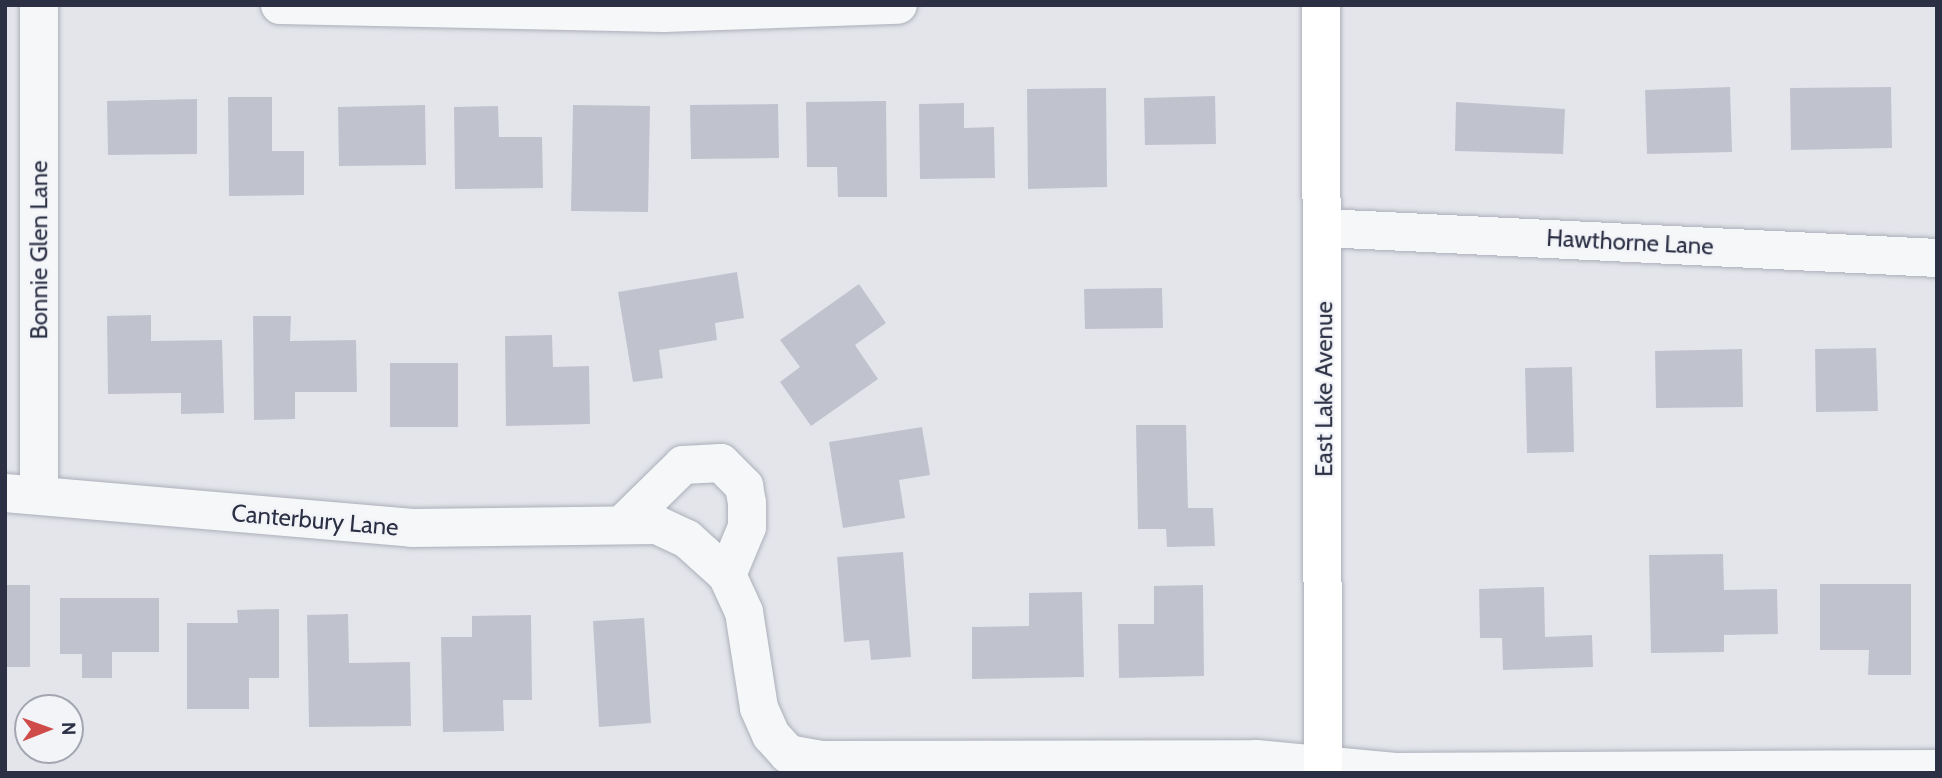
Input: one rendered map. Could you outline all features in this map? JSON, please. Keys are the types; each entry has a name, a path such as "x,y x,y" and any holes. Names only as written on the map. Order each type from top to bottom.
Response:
{"main road":[{"name":"East Lake Avenue","path":"1321,5 1324,229 1323,770"}],"street":[{"name":"Bonnie Glen Lane","path":"22,494 39,5"},
{"path":"280,5 664,13 898,5"},
{"name":"Hawthorne Lane","path":"1324,229 1937,258"},
{"path":"626,521 683,465 721,463 744,486 747,503 747,527 727,575"},
{"name":"Canterbury Lane","path":"22,494 412,527 626,521 687,539 727,575 744,612 759,708 788,754 975,768 1256,759 1323,770 1937,769"}],"building":[{"path":"1730,87 1732,152 1647,154 1645,90"},
{"path":"1891,87 1892,148 1791,150 1790,88"},
{"path":"1106,88 1107,187 1028,189 1027,89"},
{"path":"1215,96 1216,144 1145,145 1144,98"},
{"path":"228,97 272,97 272,151 304,151 304,195 229,196"},
{"path":"197,99 197,154 108,155 107,101"},
{"path":"886,101 887,197 838,197 837,167 807,167 806,102"},
{"path":"1456,102 1565,109 1563,154 1455,151"},
{"path":"964,103 964,128 994,127 995,178 920,179 919,104"},
{"path":"778,104 779,158 691,159 690,105"},
{"path":"425,105 426,165 339,166 338,107"},
{"path":"573,105 650,106 648,212 571,211"},
{"path":"498,106 499,137 542,137 543,188 455,189 454,107"},
{"path":"737,272 744,318 715,323 717,340 659,350 663,378 633,382 618,292"},
{"path":"859,284 886,323 855,345 878,379 811,426 780,382 800,367 780,340"},
{"path":"1162,288 1163,328 1085,329 1084,289"},
{"path":"151,315 151,341 222,340 224,413 181,414 181,393 108,394 107,316"},
{"path":"253,316 291,316 290,341 356,340 357,392 295,392 295,419 254,420"},
{"path":"552,335 553,367 589,366 590,424 506,426 505,336"},
{"path":"1876,348 1878,411 1816,412 1815,349"},
{"path":"1742,349 1743,407 1656,408 1655,351"},
{"path":"390,363 458,363 458,427 390,427"},
{"path":"1572,367 1574,452 1527,453 1525,368"},
{"path":"1136,425 1186,425 1188,508 1213,508 1215,546 1167,547 1166,529 1138,529"},
{"path":"922,427 930,475 899,480 905,518 843,528 829,442"},
{"path":"903,552 911,657 871,660 869,640 844,642 837,557"},
{"path":"1723,554 1724,590 1777,589 1778,634 1724,635 1724,652 1651,653 1649,555"},
{"path":"1820,584 1911,584 1911,675 1868,675 1869,650 1820,650"},
{"path":"5,585 30,585 30,667 5,667"},
{"path":"1203,585 1204,676 1119,678 1118,624 1154,624 1154,586"},
{"path":"1544,587 1545,637 1592,635 1593,667 1503,670 1502,638 1480,638 1479,589"},
{"path":"1082,592 1084,677 972,679 972,627 1029,626 1029,593"},
{"path":"60,598 159,598 159,652 112,652 112,678 82,678 82,654 60,654"},
{"path":"279,609 279,678 249,678 249,709 187,709 187,623 238,623 237,610"},
{"path":"348,614 349,663 410,662 411,726 309,727 307,615"},
{"path":"531,615 532,700 503,700 504,731 443,732 441,637 472,637 472,616"},
{"path":"644,618 651,723 599,727 593,621"}]}
